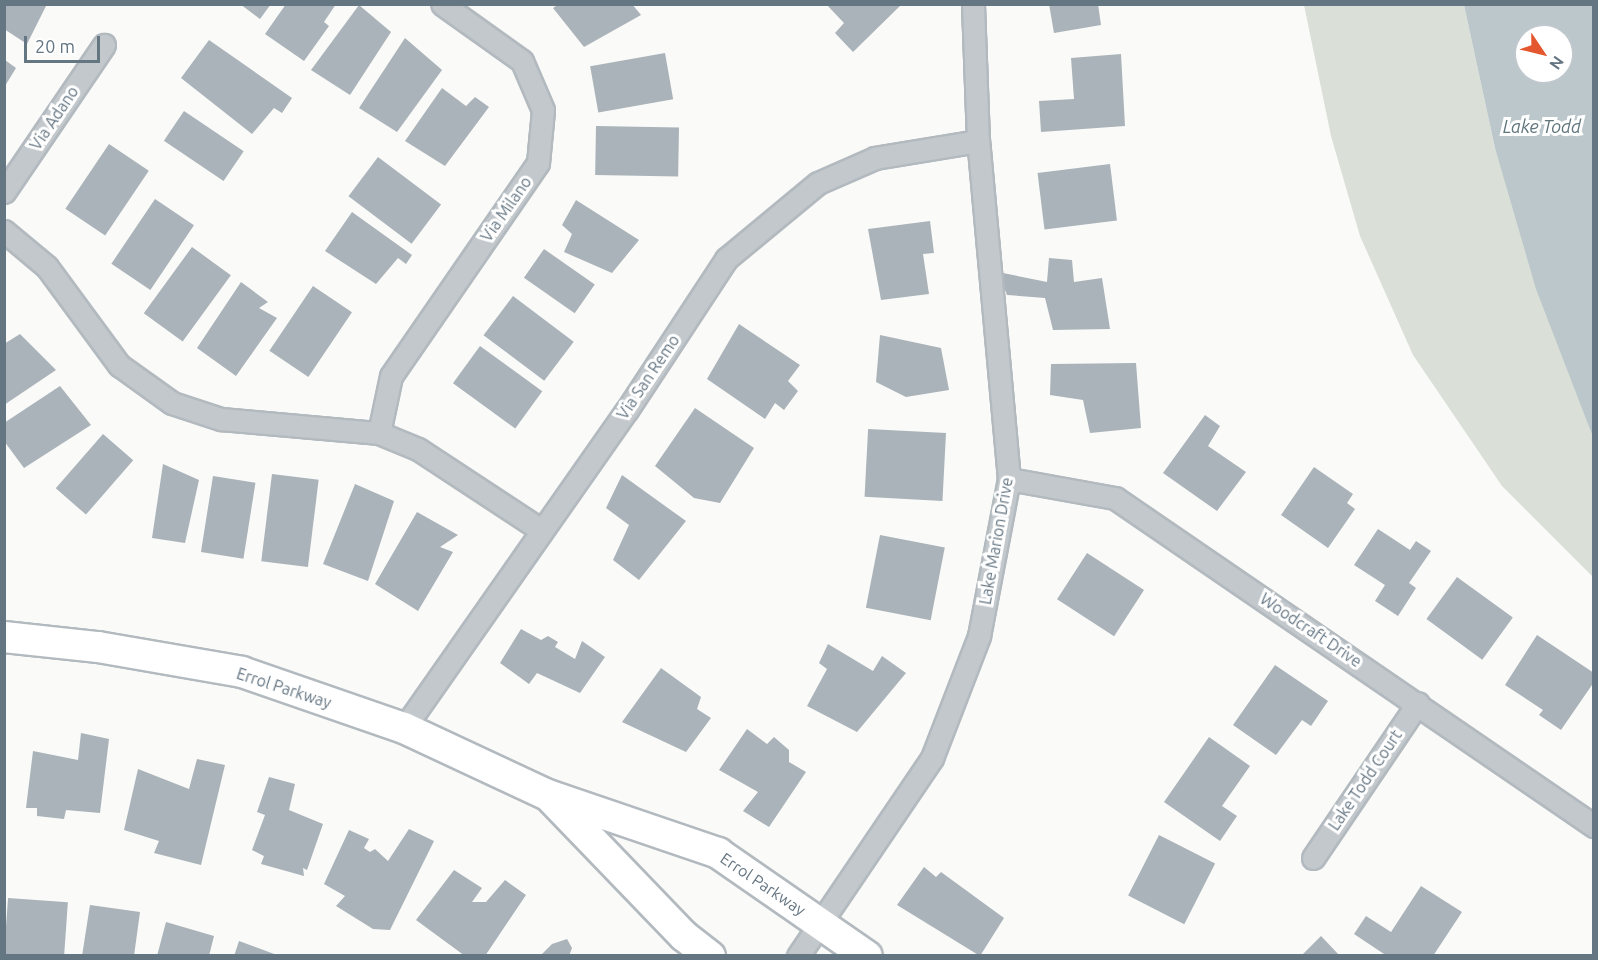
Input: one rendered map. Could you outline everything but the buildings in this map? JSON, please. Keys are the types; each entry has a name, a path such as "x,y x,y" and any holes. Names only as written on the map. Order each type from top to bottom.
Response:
{"street":[{"name":"Via Milano","path":"379,433 391,376 538,163 543,110 522,61 442,4"},
{"name":"Lake Marion Drive","path":"798,956 932,759 980,636 1009,479 978,141 973,4"},
{"name":"Via Adano","path":"4,192 104,45"},
{"name":"Via San Remo","path":"404,728 540,529 627,410 726,259 818,183 875,158 978,141"},
{"path":"4,231 47,267 119,364 172,404 221,418 379,433 418,448 540,529"},
{"name":"Woodcraft Drive","path":"1009,479 1115,498 1418,703 1593,826"},
{"name":"Errol Parkway","path":"4,637 98,647 242,672 404,728 548,795 718,854 867,956"},
{"name":"Lake Todd Court","path":"1313,858 1418,703"},
{"name":"Errol Parkway","path":"548,795 684,936 710,956"}],"shaded area":[{"path":"1304,5 1464,5 1495,148 1593,437 1593,577 1502,486 1413,355 1360,236 1331,136"}],"water":[{"name":"Lake Todd","path":"1464,5 1593,5 1593,437 1536,289 1495,148"}]}
